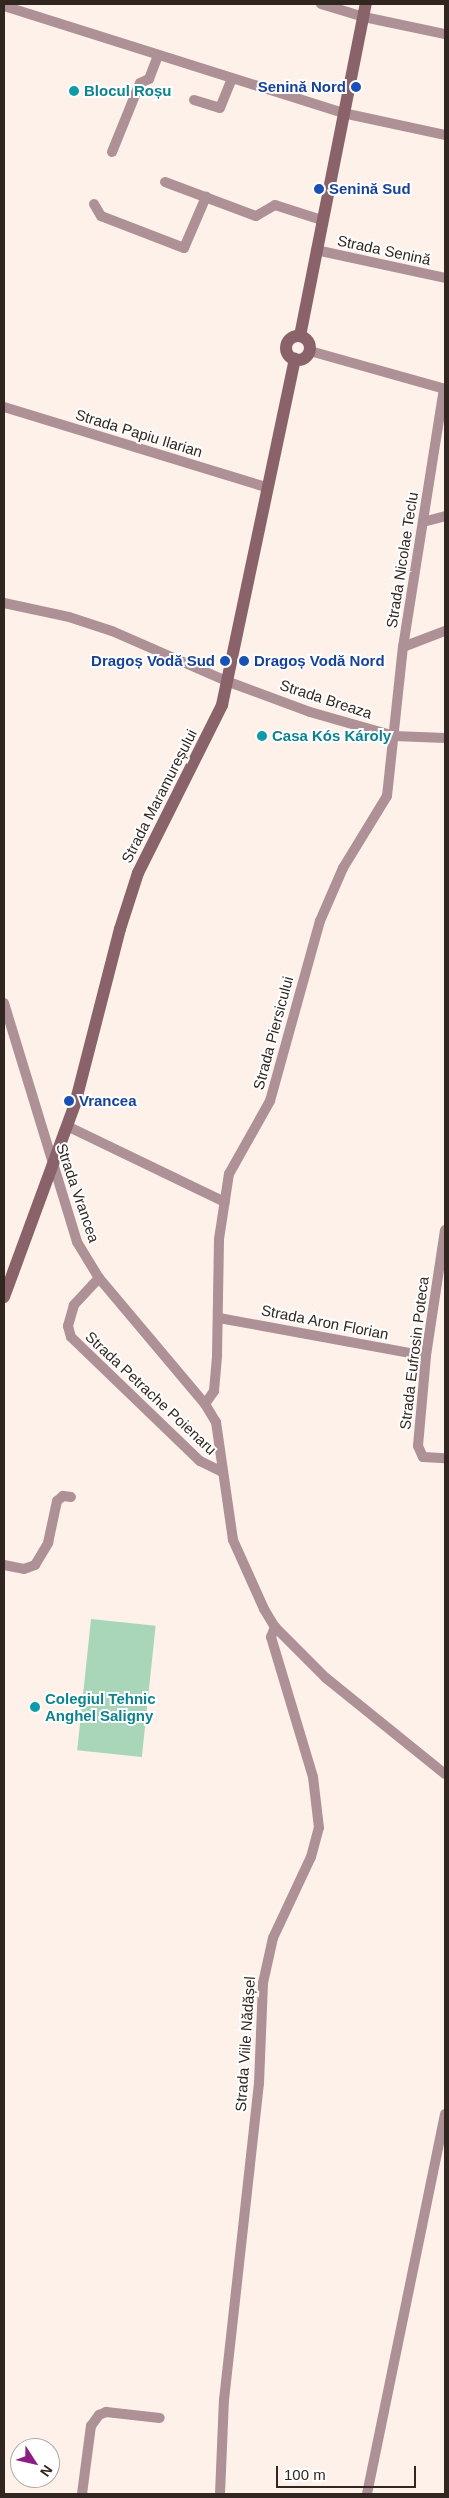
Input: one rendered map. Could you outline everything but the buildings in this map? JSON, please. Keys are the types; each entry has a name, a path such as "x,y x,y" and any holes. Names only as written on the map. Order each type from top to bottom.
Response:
{"main road":[{"name":"Strada Maramureșului","path":"4,1297 53,1171 53,1155 67,1126 138,873 213,727 229,682 266,487 295,359 288,354 287,344 292,337 300,336 343,112 366,4"},
{"path":"295,359 302,359 310,352 309,342 300,336"}],"street":[{"path":"321,4 364,17 445,34"},
{"path":"4,6 158,56 343,112 445,135"},
{"path":"112,152 140,83 149,80 158,56"},
{"path":"194,100 220,108 232,78"},
{"path":"165,182 256,216 275,205 322,220"},
{"path":"94,204 101,216 184,248 206,198"},
{"name":"Strada Senină","path":"316,250 445,278"},
{"name":"Strada Nicolae Teclu","path":"310,352 444,389 403,646 394,736"},
{"name":"Strada Papiu Ilarian","path":"4,407 266,487"},
{"path":"423,522 445,516"},
{"name":"Strada Breaza","path":"4,603 69,617 112,631 229,682 310,712 394,736 445,738"},
{"path":"403,646 445,631"},
{"name":"Strada Piersicului","path":"205,1404 214,1391 219,1318 219,1240 224,1202 234,1161 265,1110 277,1079 320,921 343,868 388,796 394,736"},
{"name":"Strada Vrancea","path":"4,1003 53,1155 48,1184"},
{"path":"67,1126 224,1202"},
{"name":"Strada Vrancea","path":"53,1171 77,1242 99,1278 205,1404 216,1422 223,1472"},
{"name":"Strada Eufrosin Poteca","path":"445,1230 426,1356 418,1450 423,1456 445,1458"},
{"name":"Strada Petrache Poienaru","path":"99,1278 74,1305 68,1326 71,1337 200,1461 223,1472"},
{"name":"Strada Aron Florian","path":"219,1318 426,1356"},
{"name":"Strada Viile Nădășel","path":"220,2494 224,2400 259,2083 263,1983 273,1938 311,1857 319,1828 313,1777 271,1637 275,1627 245,1573 233,1540 223,1472"},
{"path":"4,1565 24,1569 35,1565 48,1543 57,1501 62,1496 71,1497"},
{"path":"275,1627 363,1710 445,1774"},
{"path":"367,2494 445,2114"},
{"path":"82,2494 90,2426 99,2415 106,2412 160,2418"}],"green space":[{"path":"91,1619 156,1626 142,1757 77,1750"}],"place":[{"name":"Senină Nord","path":"356,87"},
{"name":"Blocul Roșu","path":"74,91"},
{"name":"Senină Sud","path":"319,189"},
{"name":"Dragoș Vodă Sud","path":"225,661"},
{"name":"Dragoș Vodă Nord","path":"244,661"},
{"name":"Casa Kós Károly","path":"262,736"},
{"name":"Vrancea","path":"69,1101"},
{"name":"Colegiul Tehnic Anghel Saligny","path":"35,1707"}]}
